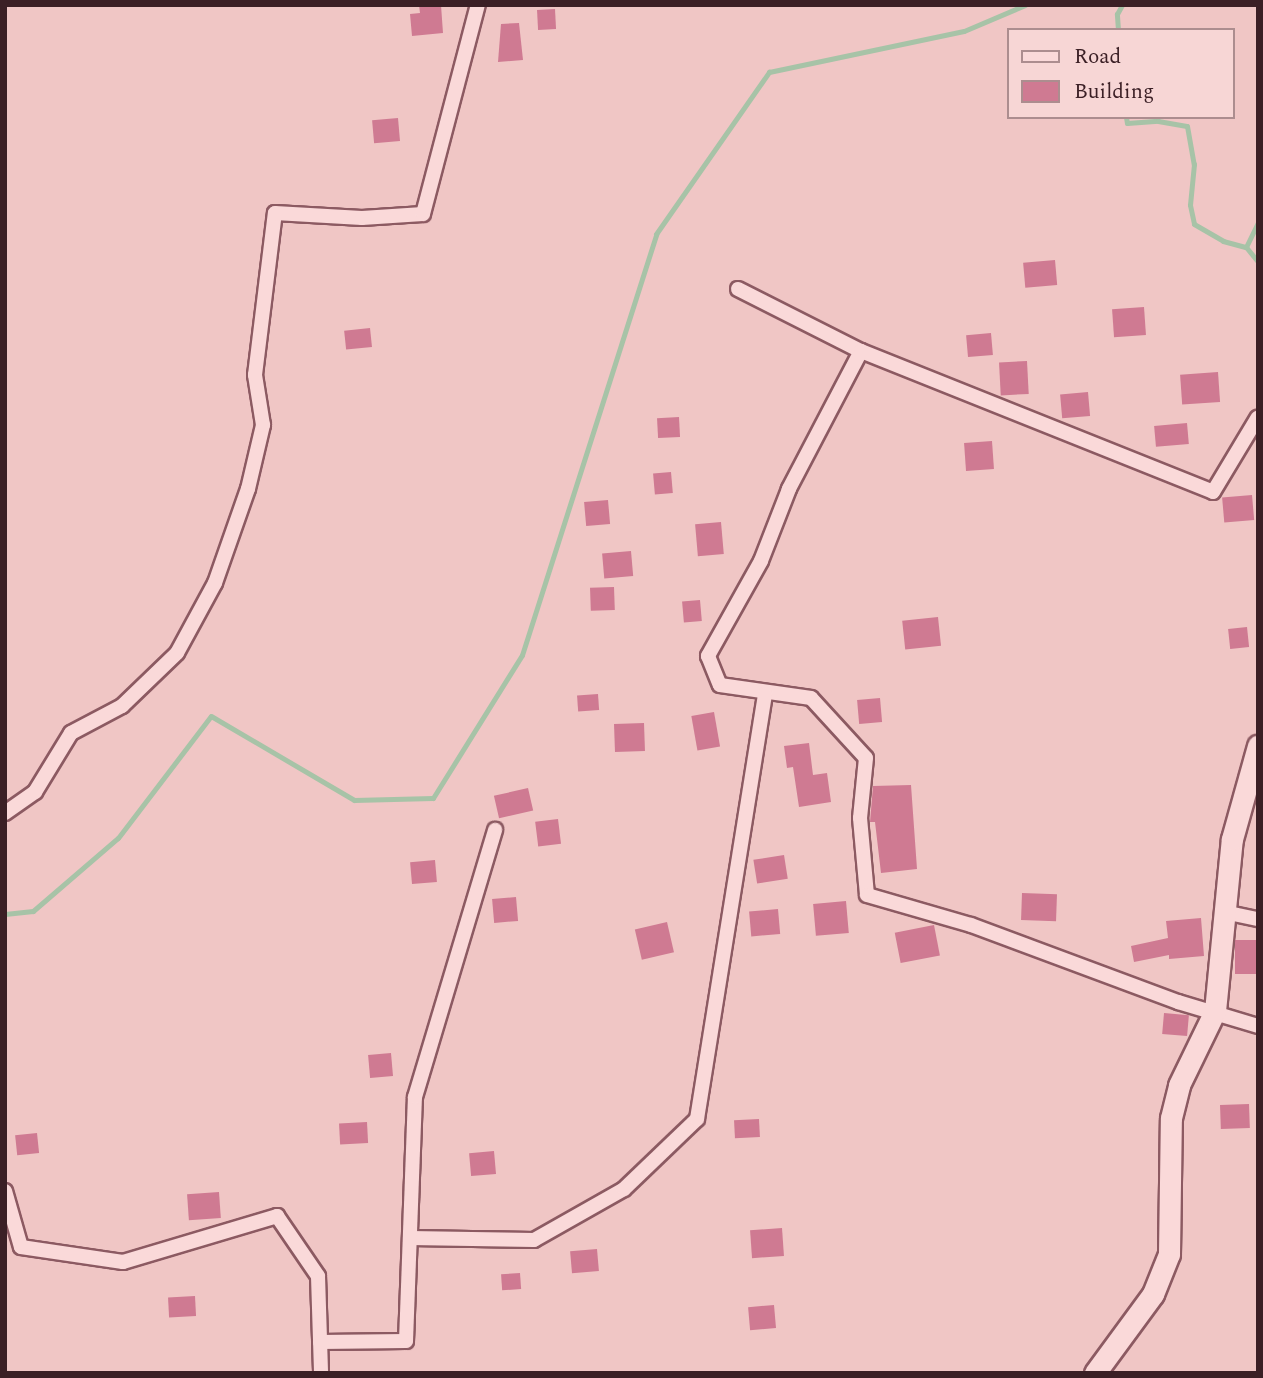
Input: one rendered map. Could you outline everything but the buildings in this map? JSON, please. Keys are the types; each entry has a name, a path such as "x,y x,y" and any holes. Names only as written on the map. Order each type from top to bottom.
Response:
{"street":[{"path":"5,813 35,792 71,733 122,706 177,653 215,583 248,489 263,425 255,375 275,213 362,218 423,214 478,5"},
{"path":"738,289 861,351 1213,492 1258,417"},
{"path":"861,351 789,489 761,561 709,656 720,685 765,694 811,698 866,758 860,818 867,895 971,925 1178,1002 1258,1026"},
{"path":"410,1238 534,1240 624,1189 697,1119 765,694"},
{"path":"1095,1373 1153,1294 1169,1254 1171,1118 1179,1085 1215,1011 1232,839 1258,746"},
{"path":"320,1342 406,1341 415,1097 495,830"},
{"path":"1224,912 1258,919"},
{"path":"5,1191 21,1247 123,1262 277,1216 318,1276 321,1373"}],"waterway":[{"path":"5,914 33,911 118,838 211,716 354,800 433,798 522,655 656,234 769,72 964,31 1025,5"},
{"path":"1118,28 1117,14 1122,5"},
{"path":"1126,119 1127,123 1158,121 1187,126 1194,164 1190,205 1194,224 1223,241 1246,247 1258,262"},
{"path":"1246,247 1258,222"}]}
